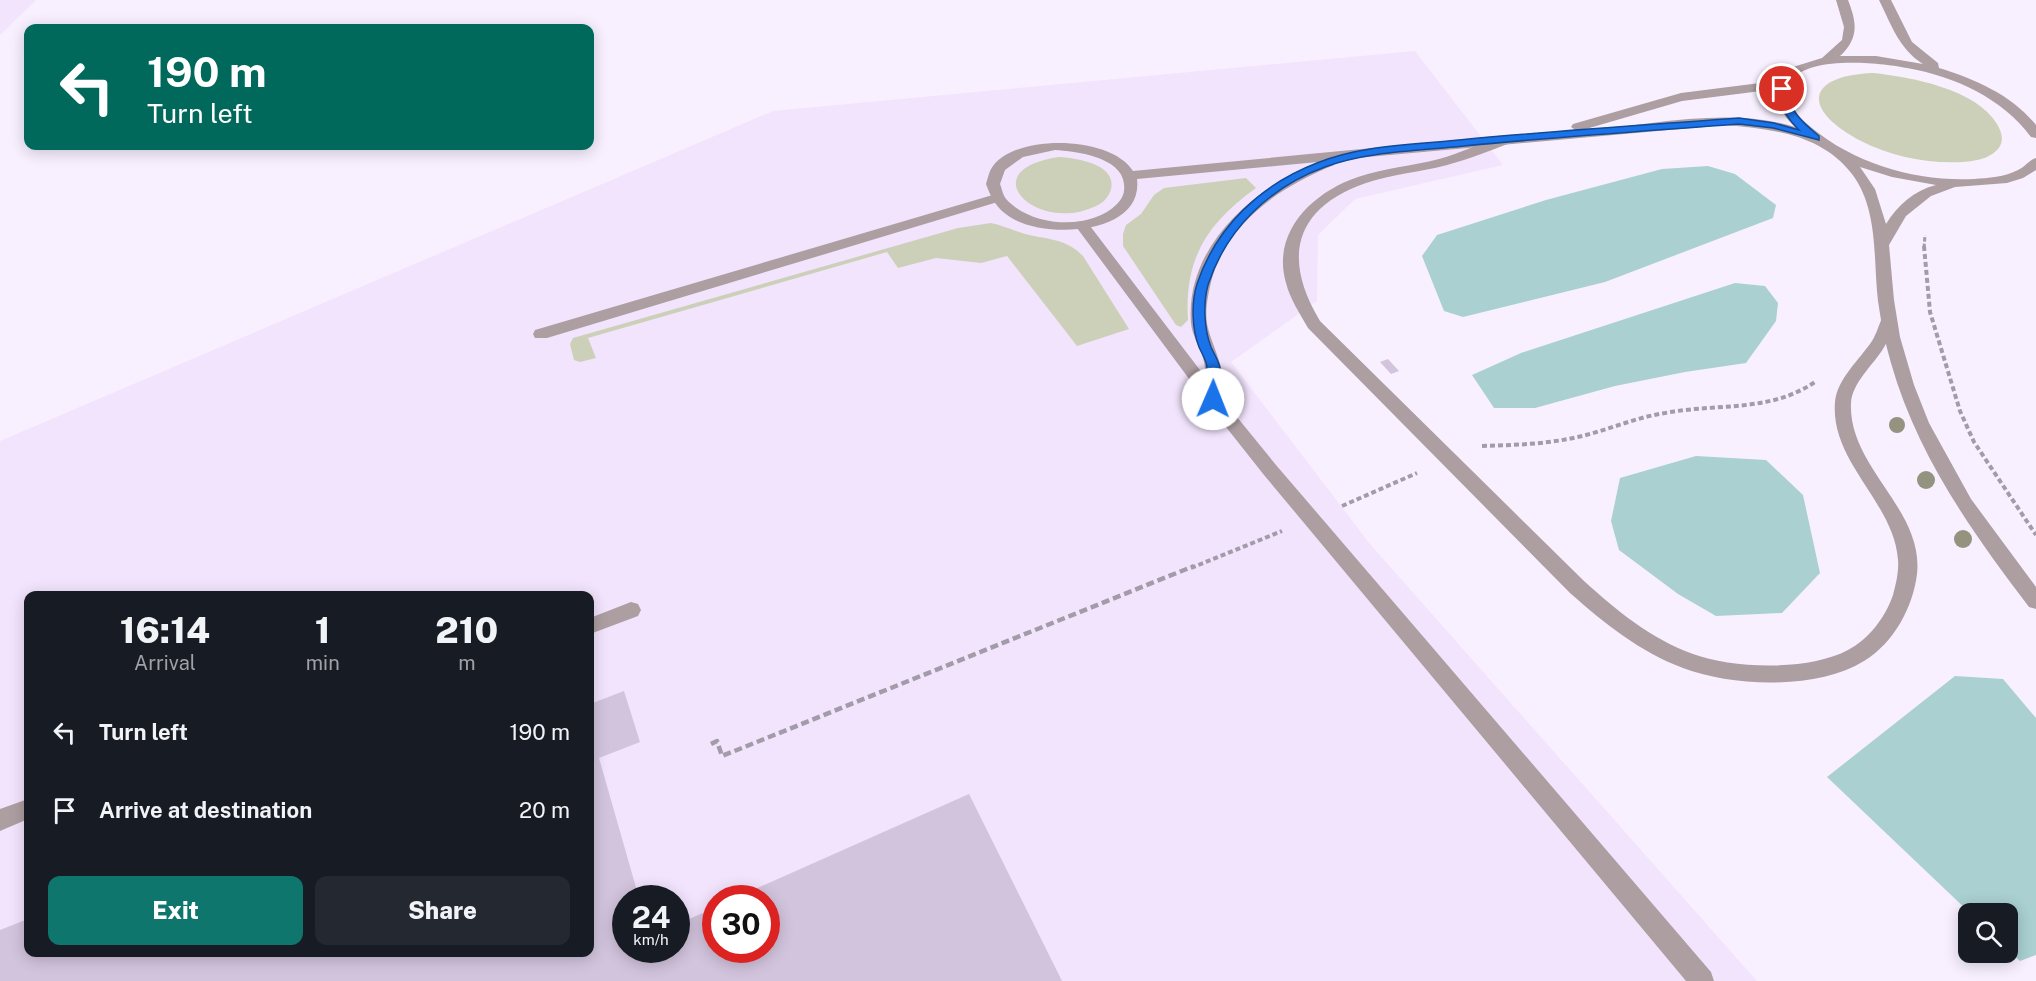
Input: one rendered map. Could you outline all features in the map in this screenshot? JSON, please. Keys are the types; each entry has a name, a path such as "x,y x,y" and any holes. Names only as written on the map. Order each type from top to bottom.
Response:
{"street":[{"path":"1827,60 1843,47 1851,33 1851,26 1842,0"},
{"path":"1886,0 1899,34 1911,50 1956,79 1993,95 2025,120 2036,134"},
{"path":"1956,79 1898,62 1872,59 1827,60 1795,71 1786,80 1782,89 1783,101 1800,126 1838,151 1883,170 1912,177 1964,184"},
{"path":"1542,136 1681,98 1761,87 1786,80"},
{"path":"1129,176 1508,139 1739,121 1774,126 1816,138"},
{"path":"1508,139 1443,162 1369,178 1349,185 1333,195 1314,209 1299,226 1290,251 1291,280 1314,324 1569,579 1606,614 1637,636 1666,652 1690,662 1724,671 1746,675 1779,675 1809,670 1858,656 1873,645 1885,630 1902,596 1908,561 1906,543 1897,523 1869,478 1850,438 1842,400 1881,340 1889,320"},
{"path":"1069,146 1095,151 1116,162 1129,176 1131,191 1124,206 1106,218 1082,225 1056,226 1030,222 1009,212 996,198 992,182 1000,167 1018,154 1042,147 1069,146"},
{"path":"1838,151 1862,177 1869,190 1883,243 1882,271 1896,356 1911,400 1933,446 1996,549 2036,601"},
{"path":"1213,399 1214,366 1199,325 1199,305 1202,287 1215,252 1236,222 1265,196 1321,165 1363,153"},
{"path":"1883,243 1896,217 1912,202 1928,192 1964,184 2008,179 2023,173 2036,162"},
{"path":"541,334 996,198"},
{"path":"1082,225 1213,399 1702,981"},
{"path":"594,624 631,610"},
{"path":"0,820 24,811"}],"path":[{"path":"1927,232 1923,238 1930,312 1960,411 1974,442 2036,535"},
{"path":"1474,448 1536,444 1586,435 1621,422 1683,410 1762,404 1786,399 1805,390 1816,381"},
{"path":"1334,509 1423,470"},
{"path":"711,744 717,741 722,756 1283,531"}],"shaded area":[{"path":"0,0 36,0 0,35"},
{"path":"1415,51 1503,165 1355,199 1318,235 1317,301 1231,362 1370,544 1757,981 0,981 0,441 773,111"},
{"path":"1873,73 1941,87 1974,102 1987,112 2000,129 2002,141 2000,146 1984,158 1968,162 1950,162 1898,155 1861,141 1842,130 1829,118 1821,107 1819,97 1823,88 1833,81"},
{"path":"1059,157 1085,161 1102,168 1111,180 1109,195 1096,206 1074,213 1053,212 1035,207 1022,197 1016,186 1019,174 1033,164"},
{"path":"1708,166 1735,174 1776,205 1773,218 1605,282 1463,317 1444,311 1422,256 1437,235 1546,200 1662,169"},
{"path":"1246,178 1256,188 1224,215 1202,244 1190,279 1188,320 1181,327 1176,325 1123,246 1126,225 1141,214 1154,195 1164,188"},
{"path":"991,223 1062,242 1076,250 1083,256 1129,329 1077,346 1007,256 981,263 936,258 898,268 887,252 588,338 596,358 580,362 574,360 570,344 573,338 958,228"},
{"path":"1735,283 1765,286 1778,303 1776,321 1746,363 1615,386 1535,408 1494,408 1472,375 1521,353"},
{"path":"1696,456 1766,460 1803,495 1820,573 1782,613 1716,616 1678,594 1619,550 1611,521 1620,478"},
{"path":"1955,676 2003,679 2036,718 2036,955 2020,961 2018,959 2018,903 1959,903 1827,777"}],"building":[{"path":"1388,359 1399,371 1391,374 1380,362"},
{"path":"624,691 640,742 599,758 635,885 612,885 612,963 690,963 690,919 702,913 702,963 780,963 780,885 764,885 969,794 1062,981 0,981 0,930 24,921 24,957 594,957 594,702"}],"route":[{"path":"1213,399 1214,366 1199,325 1199,305 1208,269 1215,252 1236,222 1265,196 1303,173 1338,159 1363,153 1725,121 1758,123 1816,138 1800,126 1789,113 1783,101 1782,89"}]}
